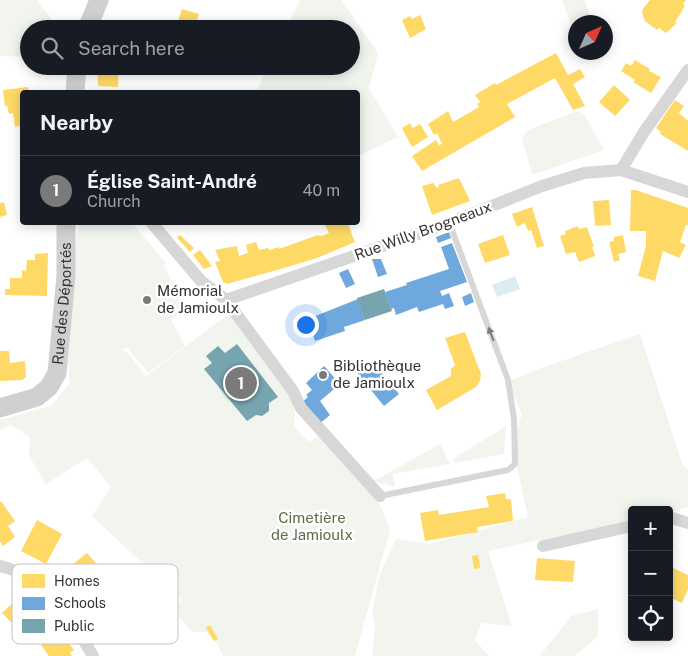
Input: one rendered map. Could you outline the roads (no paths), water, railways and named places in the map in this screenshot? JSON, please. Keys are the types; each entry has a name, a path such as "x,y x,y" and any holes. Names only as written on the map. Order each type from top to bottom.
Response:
{"street":[{"path":"91,20 99,0"},
{"path":"688,70 644,132 621,170 688,192"},
{"path":"74,90 76,75"},
{"name":"Rue Willy Brogneaux","path":"226,300 449,222 551,183 584,173 621,170"},
{"name":"Rue des Déportés","path":"0,408 37,398 49,387 57,373 66,276 66,225"},
{"path":"154,225 201,281 226,300 293,392 301,408 380,496"},
{"path":"673,519 688,523"},
{"path":"543,546 628,527"},
{"path":"86,644 93,656"}],"lane":[{"path":"380,496 508,470 515,464 514,419 508,380 449,222"}],"place":[{"name":"Mémorial de Jamioulx","path":"147,300"},
{"name":"Bibliothèque de Jamioulx","path":"323,375"},
{"name":"Église Saint-André","path":"241,383"}],"park label":[{"name":"Cimetière de Jamioulx","path":"312,526"}]}
